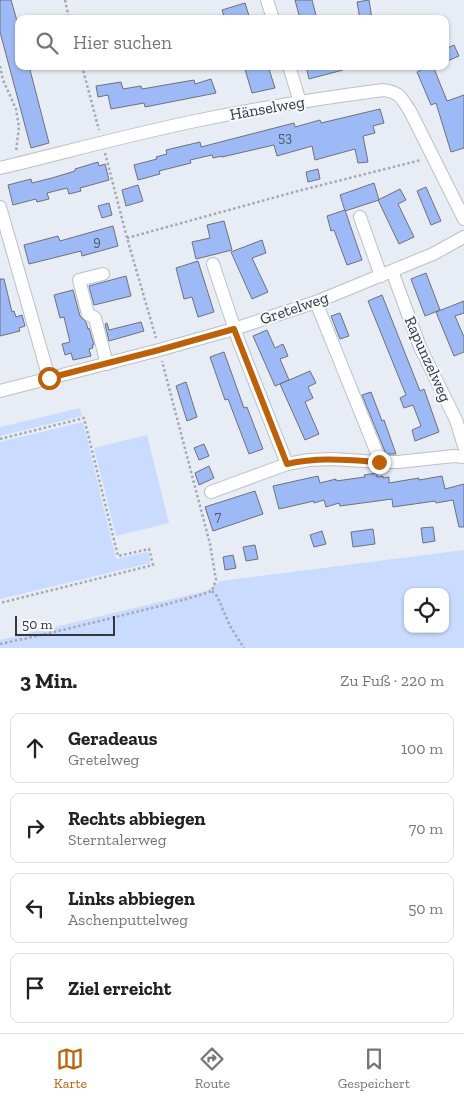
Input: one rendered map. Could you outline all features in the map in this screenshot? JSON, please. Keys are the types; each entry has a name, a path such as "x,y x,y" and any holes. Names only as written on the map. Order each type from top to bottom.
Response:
{"street":[{"path":"267,0 272,15"},
{"path":"290,70 300,102"},
{"name":"Hänselweg","path":"0,168 200,120 300,102 384,90 393,91 399,95 410,112 464,219"},
{"path":"0,207 49,378"},
{"name":"Rapunzelweg","path":"360,217 456,420 464,446"},
{"name":"Gretelweg","path":"0,390 107,364 234,329 316,302 433,254 464,238"},
{"path":"213,264 234,329 287,464"},
{"path":"103,274 80,280 88,314 95,318 107,364"},
{"path":"316,302 379,462"},
{"path":"211,492 287,464 309,460 398,462 454,456 464,457"}],"path":[{"path":"65,0 68,15"},
{"path":"0,66 3,80 16,109 19,127 17,148"},
{"path":"83,70 100,133"},
{"path":"105,152 157,342"},
{"path":"127,238 298,191 433,157"},
{"path":"162,361 210,544 216,580 212,591"},
{"path":"0,439 84,418 118,556 149,549 153,565 0,603"},
{"path":"0,644 212,591"},
{"path":"212,591 217,596 230,626 244,648"}],"shaded area":[{"path":"80,408 82,416 0,436 0,427"},
{"path":"83,422 116,559 148,552 150,563 0,599 0,442"},
{"path":"147,435 169,523 116,536 94,448"},
{"path":"464,550 464,648 0,648 0,640 206,591 220,581"}],"building":[{"path":"0,0 11,0 15,15 15,70 30,70 49,143 31,148 0,32"},
{"path":"295,0 312,0 316,15 299,15"},
{"path":"369,0 371,15 359,15 357,2"},
{"path":"245,3 249,15 224,15 222,10"},
{"path":"454,45 459,56 449,60 449,47"},
{"path":"245,70 269,70 275,88 252,93"},
{"path":"307,70 343,70 309,79"},
{"path":"421,70 435,70 447,101 464,95 464,148 451,152 436,103 431,105 417,72"},
{"path":"211,79 216,93 145,107 144,103 111,109 108,95 98,97 96,86 121,82 123,89 141,86 142,89 194,80 195,84"},
{"path":"380,109 384,123 373,126 375,133 363,136 368,162 358,163 355,149 315,160 312,146 277,156 274,145 222,157 213,158 212,155 190,160 191,163 159,171 160,174 138,180 134,165 157,159 156,157 167,154 166,150 200,142 201,147 294,123 295,127 320,120 321,123"},
{"path":"98,162 99,166 105,164 109,180 80,188 81,191 69,194 67,188 47,193 49,199 37,202 36,199 13,205 8,185 31,179 32,183 52,178"},
{"path":"318,169 320,179 308,182 306,172"},
{"path":"374,183 379,200 345,211 340,195"},
{"path":"138,185 143,201 126,206 122,190"},
{"path":"426,187 441,221 431,225 417,191"},
{"path":"400,189 406,200 398,204 414,237 399,244 378,200"},
{"path":"109,203 112,215 102,218 98,206"},
{"path":"345,210 362,260 347,265 334,230 331,231 327,216"},
{"path":"224,221 232,250 196,259 192,242 210,238 207,225"},
{"path":"113,226 118,246 82,256 81,251 29,264 24,245 58,236 60,241"},
{"path":"262,240 266,253 252,258 268,292 252,299 231,252"},
{"path":"198,261 214,312 198,317 192,297 184,299 176,268"},
{"path":"426,273 440,310 425,316 411,279"},
{"path":"126,276 131,296 94,305 89,286"},
{"path":"0,279 4,279 12,312 14,311 16,317 22,315 25,326 19,328 20,331 0,336"},
{"path":"73,290 80,316 89,328 94,345 92,345 93,348 89,349 91,356 73,360 71,353 65,355 62,344 70,342 64,317 60,318 54,295"},
{"path":"382,295 420,391 424,389 439,432 415,441 412,430 421,426 413,405 404,408 400,398 406,395 368,301"},
{"path":"464,301 464,313 455,316 464,337 464,352 454,356 436,312"},
{"path":"340,313 349,336 340,339 331,316"},
{"path":"141,322 144,331 109,341 105,324 107,323 109,330"},
{"path":"267,330 275,348 283,344 288,356 280,359 289,380 275,386 253,336"},
{"path":"224,352 244,408 247,407 263,449 249,454 228,399 225,400 210,357"},
{"path":"310,371 316,383 308,387 313,398 305,402 319,434 305,440 280,384"},
{"path":"186,382 197,417 187,421 176,386"},
{"path":"371,392 382,421 384,420 396,454 386,454 362,395"},
{"path":"204,444 209,456 199,460 194,448"},
{"path":"209,466 214,478 199,485 195,473"},
{"path":"377,473 377,477 389,477 389,483 442,476 445,489 464,484 464,527 459,527 453,500 393,507 392,499 340,506 339,503 326,507 324,500 279,509 273,486 318,476 320,483 336,479 336,481 365,477 364,475"},
{"path":"255,491 263,514 213,531 205,507"},
{"path":"433,527 435,541 423,543 421,528"},
{"path":"373,529 375,544 353,547 351,532"},
{"path":"322,531 326,544 314,547 310,535"},
{"path":"255,545 258,559 246,561 243,547"},
{"path":"233,555 236,568 225,570 223,557"}],"route":[{"path":"49,378 234,329 287,464 309,460 379,462"}]}
